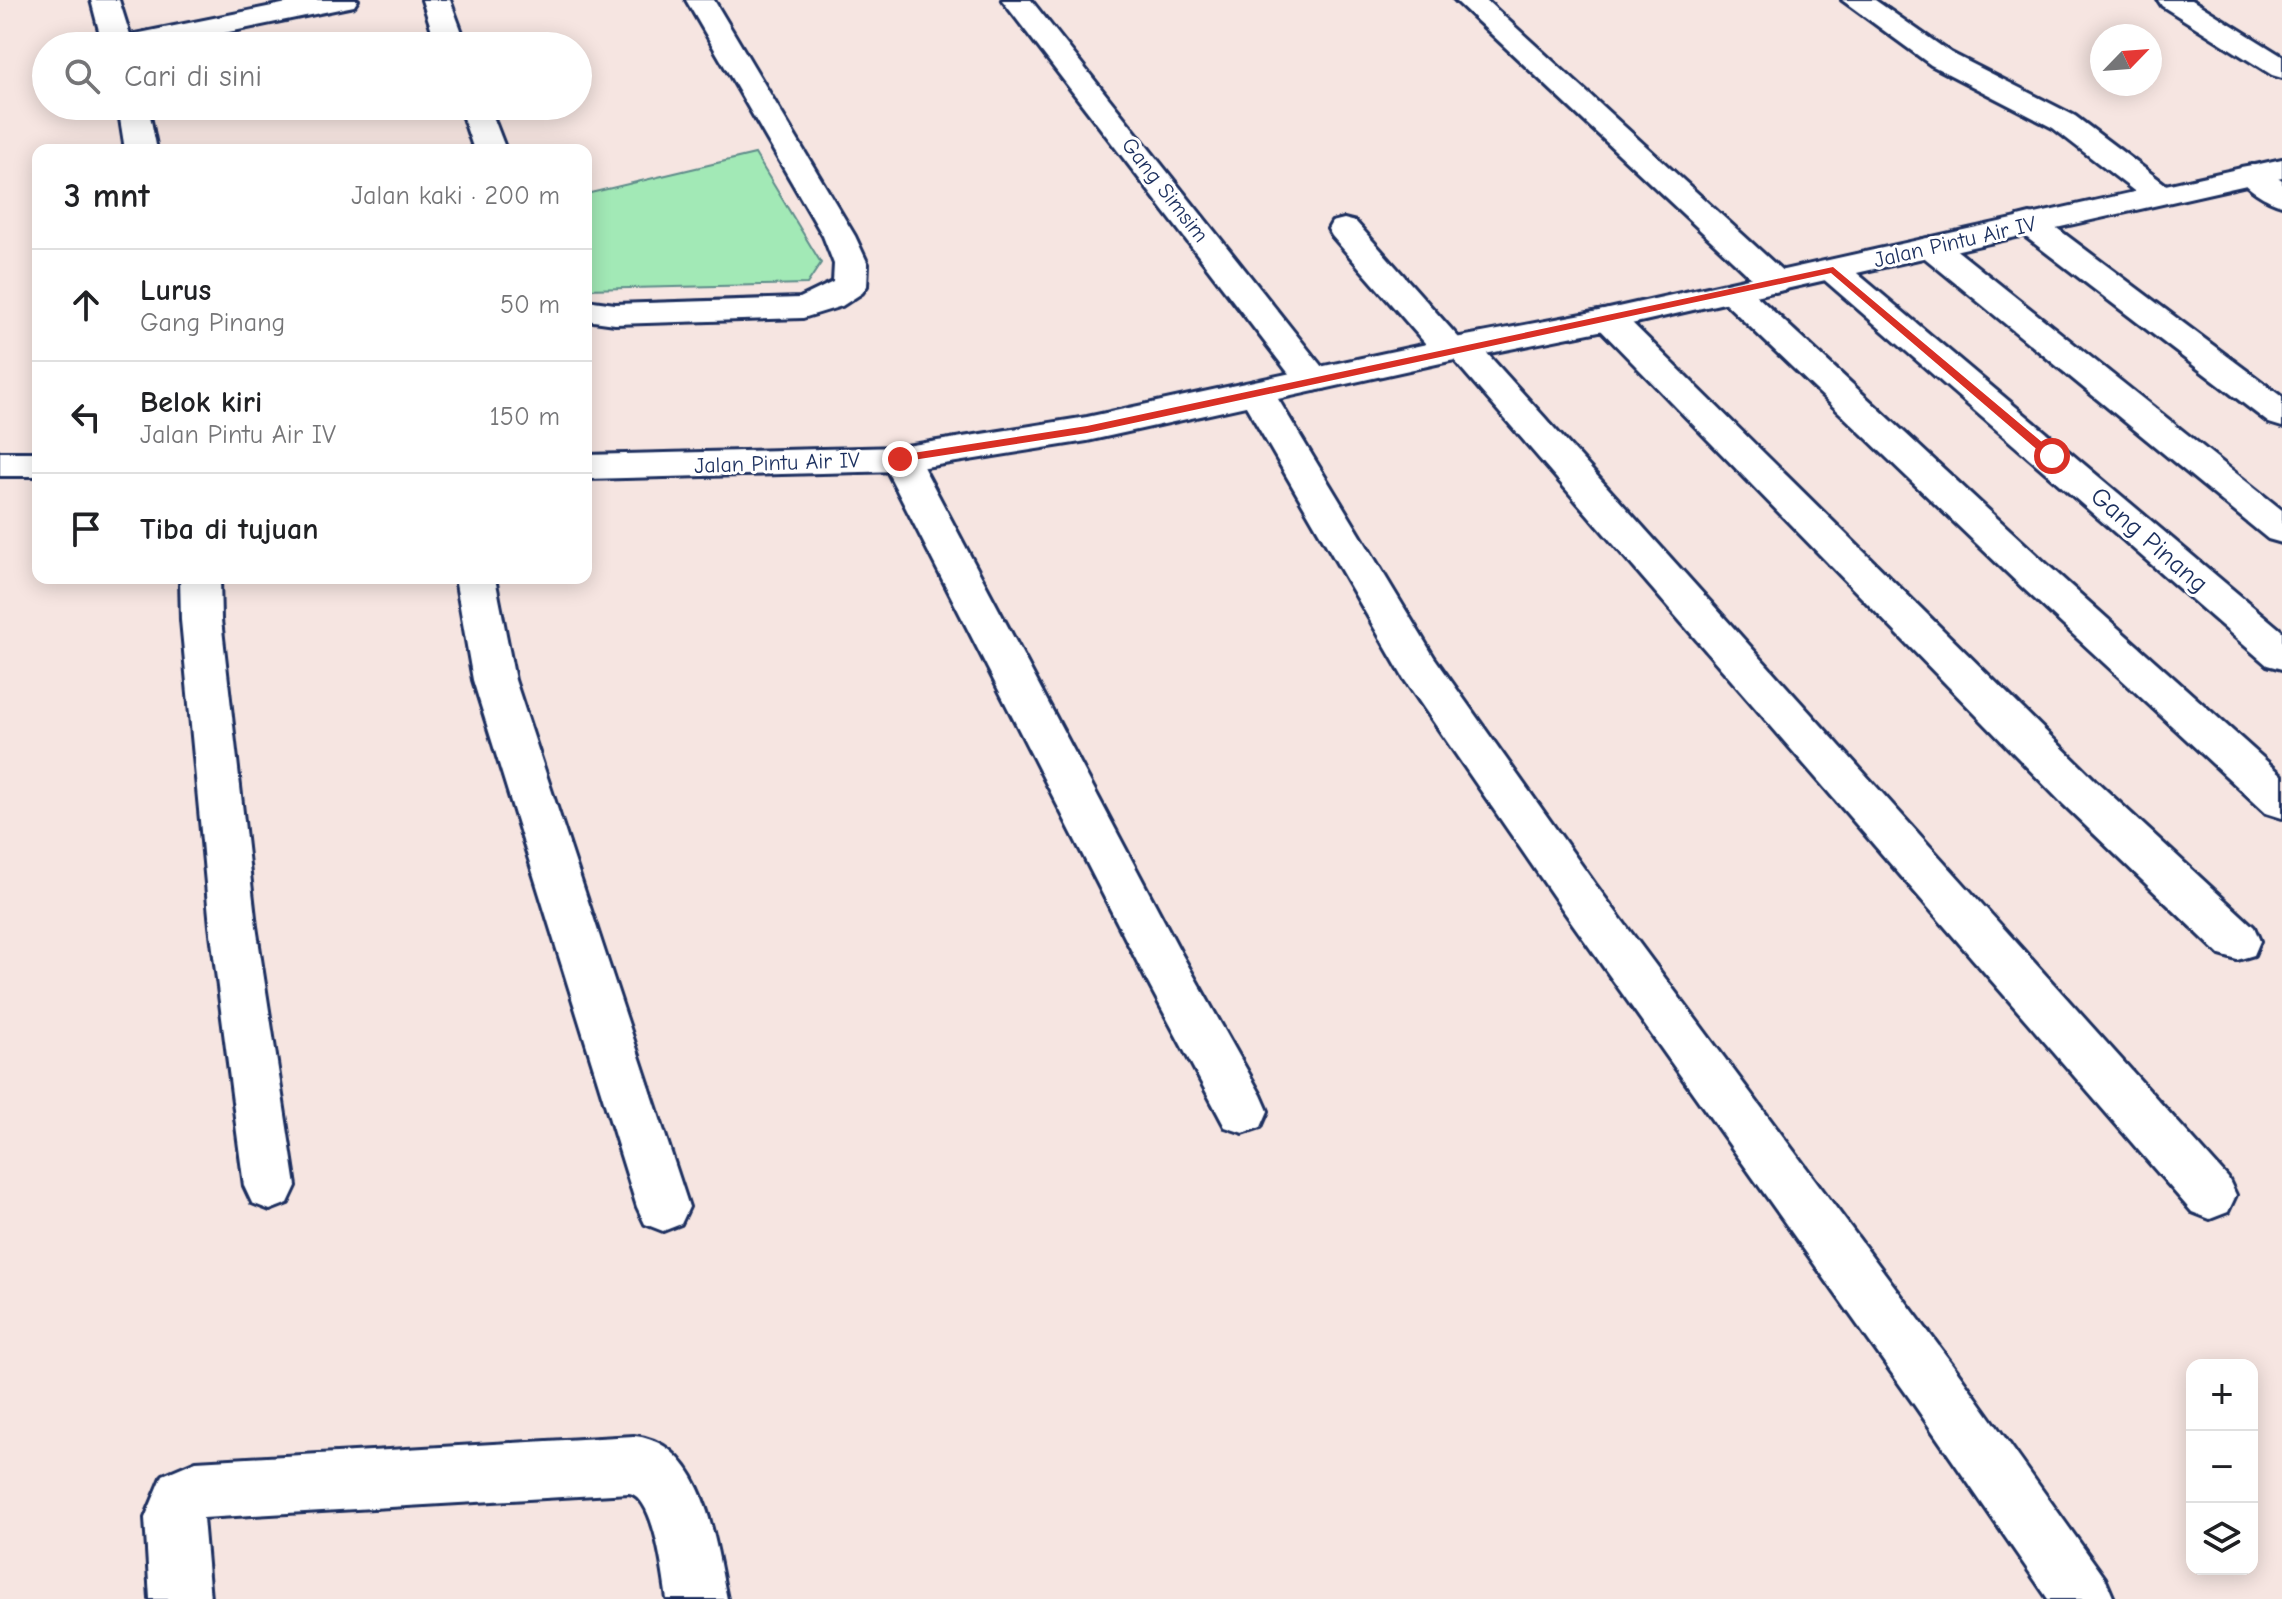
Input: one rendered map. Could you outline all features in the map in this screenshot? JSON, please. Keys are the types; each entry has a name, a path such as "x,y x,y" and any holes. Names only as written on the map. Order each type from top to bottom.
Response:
{"street":[{"path":"105,0 114,32"},
{"path":"436,0 447,32"},
{"path":"592,311 615,314 803,308 830,299 850,286 851,264 839,236 700,0"},
{"name":"Gang Simsim","path":"1016,0 1313,380"},
{"path":"1469,0 1775,282"},
{"path":"1856,0 1941,59 2064,122 2158,194"},
{"path":"2172,0 2282,69"},
{"path":"182,32 334,1"},
{"path":"136,120 140,144"},
{"path":"479,120 488,144"},
{"path":"2267,171 2282,195"},
{"name":"Jalan Pintu Air IV","path":"592,467 900,459 1087,429 1733,292 2267,171"},
{"path":"2030,224 2282,415"},
{"path":"1344,229 1456,349 2210,1195"},
{"path":"1932,247 2282,530"},
{"name":"Gang Pinang","path":"1833,270 2282,654"},
{"path":"1733,292 2037,578 2282,801"},
{"path":"1609,319 2079,792 2237,941"},
{"path":"1257,394 1419,668 1579,897 1933,1384 2084,1599"},
{"path":"900,459 1121,885 1243,1111"},
{"path":"0,464 32,464"},
{"path":"200,584 201,620 233,926 270,1186"},
{"path":"476,584 494,680 663,1207"},
{"path":"180,1599 174,1518 183,1495 196,1490 610,1465 646,1467 668,1486 697,1599"}],"green space":[{"path":"755,154 821,263 807,284 592,289 592,193"}],"route":[{"path":"900,459 1087,429 1833,270 2052,456"}]}
